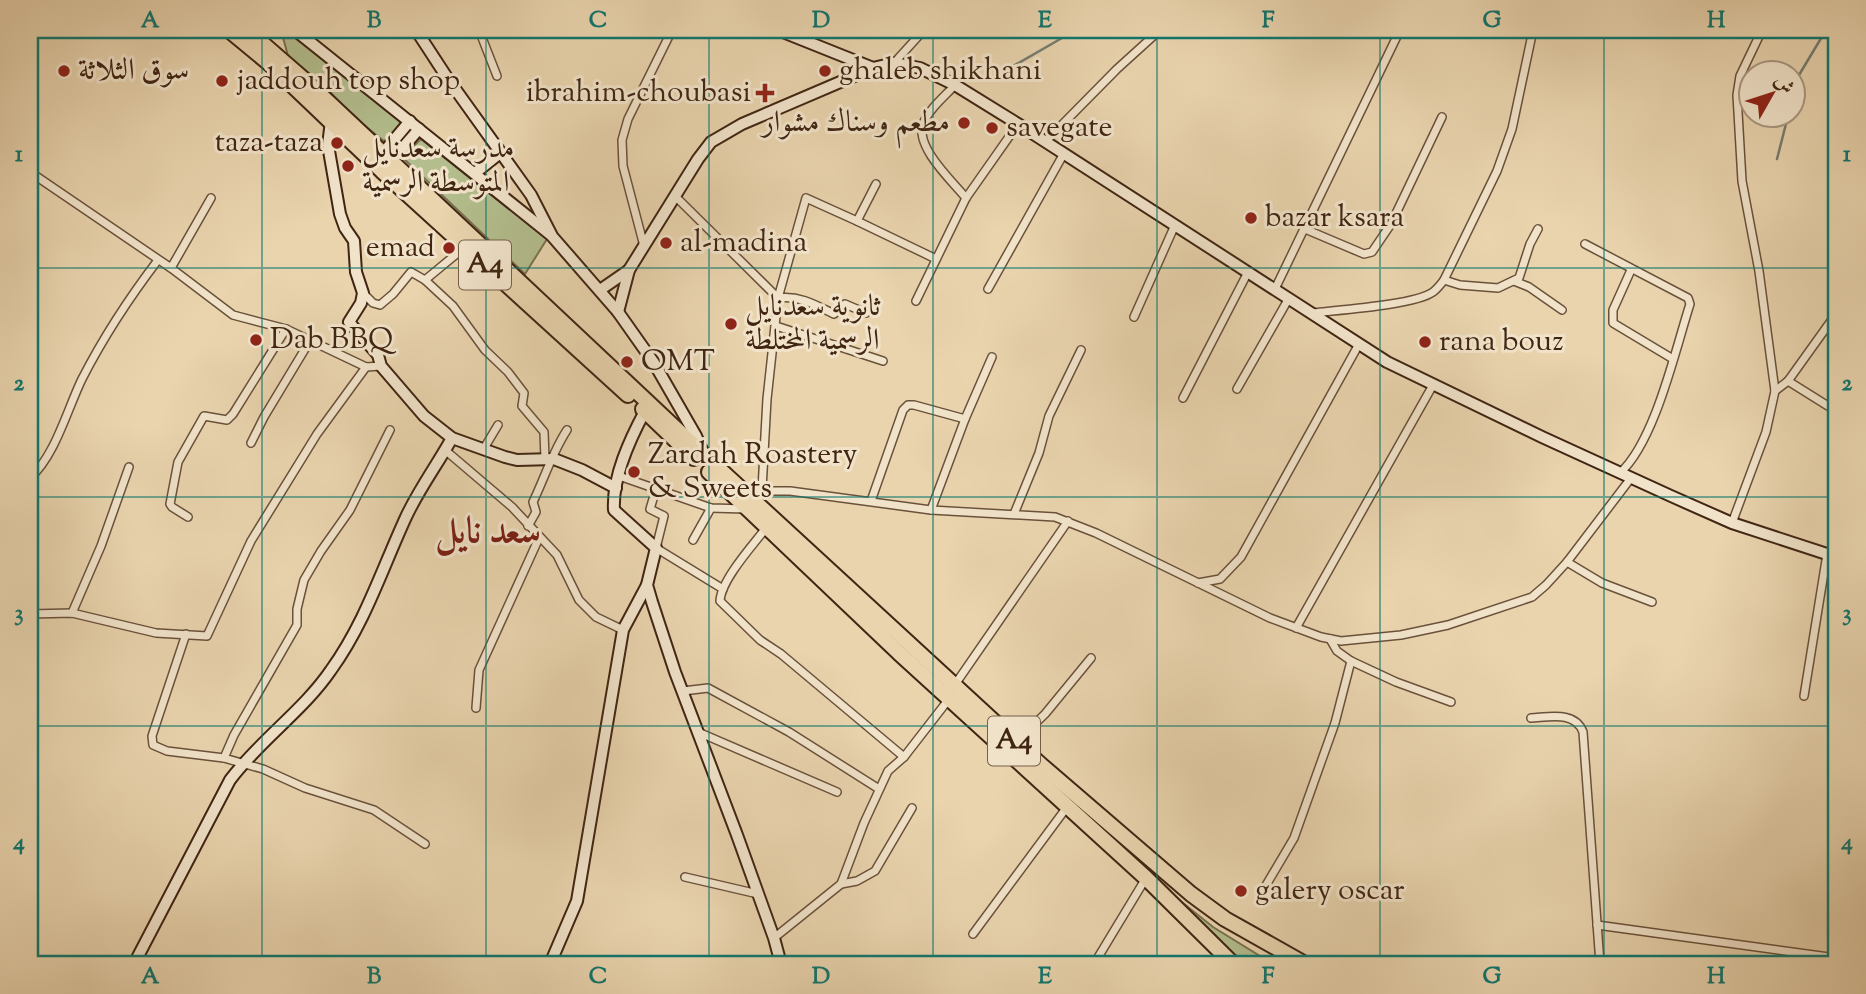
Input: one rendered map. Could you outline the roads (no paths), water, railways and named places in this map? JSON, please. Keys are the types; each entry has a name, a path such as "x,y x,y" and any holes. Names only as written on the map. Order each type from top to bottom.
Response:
{"highway":[{"name":"A4","path":"229,30 331,121 534,293 703,454 766,528 952,692"},
{"name":"A4","path":"247,30 300,75 465,247 1011,747 1191,894 1225,919 1305,964"},
{"name":"A4","path":"1011,747 1067,807 1146,878 1233,964"}],"street":[{"path":"295,30 551,235 618,312 654,363 696,436 703,454"},
{"path":"416,30 441,70 531,195 551,235"},
{"path":"479,30 497,76"},
{"path":"644,246 624,166 622,140 628,119 671,30"},
{"path":"778,30 873,68"},
{"path":"894,63 925,30"},
{"path":"1044,143 1117,68 1160,30"},
{"path":"1275,289 1400,30"},
{"path":"1312,313 1410,299 1433,292 1444,280 1497,171 1512,129 1534,30"},
{"path":"1732,523 1766,432 1776,391 1759,271 1742,181 1738,107 1740,76 1757,32"},
{"path":"838,54 845,79"},
{"path":"618,312 629,270 704,149 718,137 749,120 873,68 894,63 920,68 955,85 1018,124 1387,362 1732,523 1832,555 1804,695"},
{"path":"955,85 924,123 922,139 927,150 966,198"},
{"path":"1305,229 1364,254 1372,252 1391,224 1441,117"},
{"path":"331,121 328,145 340,214 354,241 356,272 363,293 373,303 380,304 393,294 411,272 425,280 453,306 485,350 508,372 524,393 523,406 544,432 549,459"},
{"path":"916,300 966,198 1018,124"},
{"path":"382,163 414,125"},
{"path":"475,173 500,153"},
{"path":"988,289 1063,155"},
{"path":"30,172 171,268 233,314 286,329 366,367 381,366"},
{"path":"857,220 876,184"},
{"path":"675,196 779,299"},
{"path":"171,268 211,198"},
{"path":"762,489 767,399 779,299 806,198 936,259"},
{"path":"1134,317 1175,225"},
{"path":"1444,280 1460,285 1498,288 1514,281 1519,278 1538,229"},
{"path":"1585,244 1688,298 1690,304 1644,442 1620,473"},
{"path":"425,280 465,247"},
{"path":"30,478 45,463 71,403 105,336 158,260"},
{"path":"600,290 629,270"},
{"path":"1631,270 1613,310 1613,323 1673,359"},
{"path":"1183,398 1248,272"},
{"path":"1514,281 1562,310"},
{"path":"363,293 361,303 349,322 378,355 381,366 424,416 452,438 483,451 517,460 549,459 582,470 616,488"},
{"path":"779,299 788,297 813,303 834,314 845,304 866,313"},
{"path":"1237,389 1289,298"},
{"path":"1776,391 1788,381 1836,314"},
{"path":"776,326 883,361"},
{"path":"188,517 170,505 180,457 204,416 227,420 233,414 286,329"},
{"path":"251,443 311,340"},
{"path":"1197,583 1220,579 1241,557 1359,344"},
{"path":"1014,514 1039,453 1049,416 1081,350"},
{"path":"931,510 965,419 992,357"},
{"path":"30,614 72,613 156,633 187,634 205,638 251,541 317,434 366,367"},
{"path":"1788,381 1836,411"},
{"path":"1296,628 1433,385"},
{"path":"870,501 905,407 914,405 965,419"},
{"path":"645,411 619,476 614,507 616,512 656,548 723,589"},
{"path":"483,451 498,425"},
{"path":"224,758 234,735 298,625 297,608 304,580 350,510 390,430"},
{"path":"528,526 536,512 533,502 549,459 567,430"},
{"path":"134,964 223,792 242,764 312,693 339,658 368,608 407,515 452,438"},
{"path":"445,450 507,502 563,564 574,594 579,600 596,617 623,630"},
{"path":"72,613 102,546 129,467"},
{"path":"619,476 710,508 743,501 762,489 931,510 1046,515 1068,521 1296,628 1341,641 1401,635 1462,621 1532,597 1567,562 1631,478"},
{"path":"550,964 577,901 623,630 647,585 664,516 650,509 656,489"},
{"path":"693,540 710,508"},
{"path":"841,884 888,771 904,757 952,692 1068,521"},
{"path":"766,528 723,589 720,601 760,640 781,654 904,757"},
{"path":"476,708 479,670 539,538"},
{"path":"1567,562 1602,583 1652,602"},
{"path":"647,585 781,964"},
{"path":"187,634 152,736 153,745 167,751 224,758 263,769 305,788 374,810 425,844"},
{"path":"1330,639 1338,651 1351,661 1396,682 1451,702"},
{"path":"1011,747 1045,714 1091,658"},
{"path":"1265,887 1294,838 1335,723 1351,661"},
{"path":"683,691 708,688 789,732 879,789"},
{"path":"1531,718 1570,718 1579,722 1583,732 1600,964"},
{"path":"698,732 837,792"},
{"path":"973,934 1067,807"},
{"path":"774,938 841,884 857,881 875,872 912,808"},
{"path":"685,877 758,894"},
{"path":"1094,964 1146,878"},
{"path":"1597,925 1836,958"}],"waterway":[{"path":"989,80 1062,38 1071,30"},
{"path":"1806,63 1826,30"},
{"path":"1777,159 1784,130"}],"place":[{"name":"سوق الثلاثة","path":"64,71"},
{"name":"ghaleb shikhani","path":"825,71"},
{"name":"jaddouh top shop","path":"222,81"},
{"name":"ibrahim-choubasi","path":"765,93"},
{"name":"مطعم وسناك مشوار","path":"964,123"},
{"name":"savegate","path":"992,128"},
{"name":"taza-taza","path":"337,143"},
{"name":"مدرسة سعدنايل المتوسطة الرسمية","path":"348,166"},
{"name":"bazar ksara","path":"1251,218"},
{"name":"al-madina","path":"666,243"},
{"name":"emad","path":"449,248"},
{"name":"ثانوية سعدنايل الرسمية المختلطة","path":"731,324"},
{"name":"Dab BBQ","path":"256,340"},
{"name":"rana bouz","path":"1425,342"},
{"name":"OMT","path":"627,362"},
{"name":"Zardah Roastery & Sweets","path":"634,472"},
{"name":"galery oscar","path":"1241,891"}],"district":[{"name":"سعد نايل","path":"488,533"}]}
